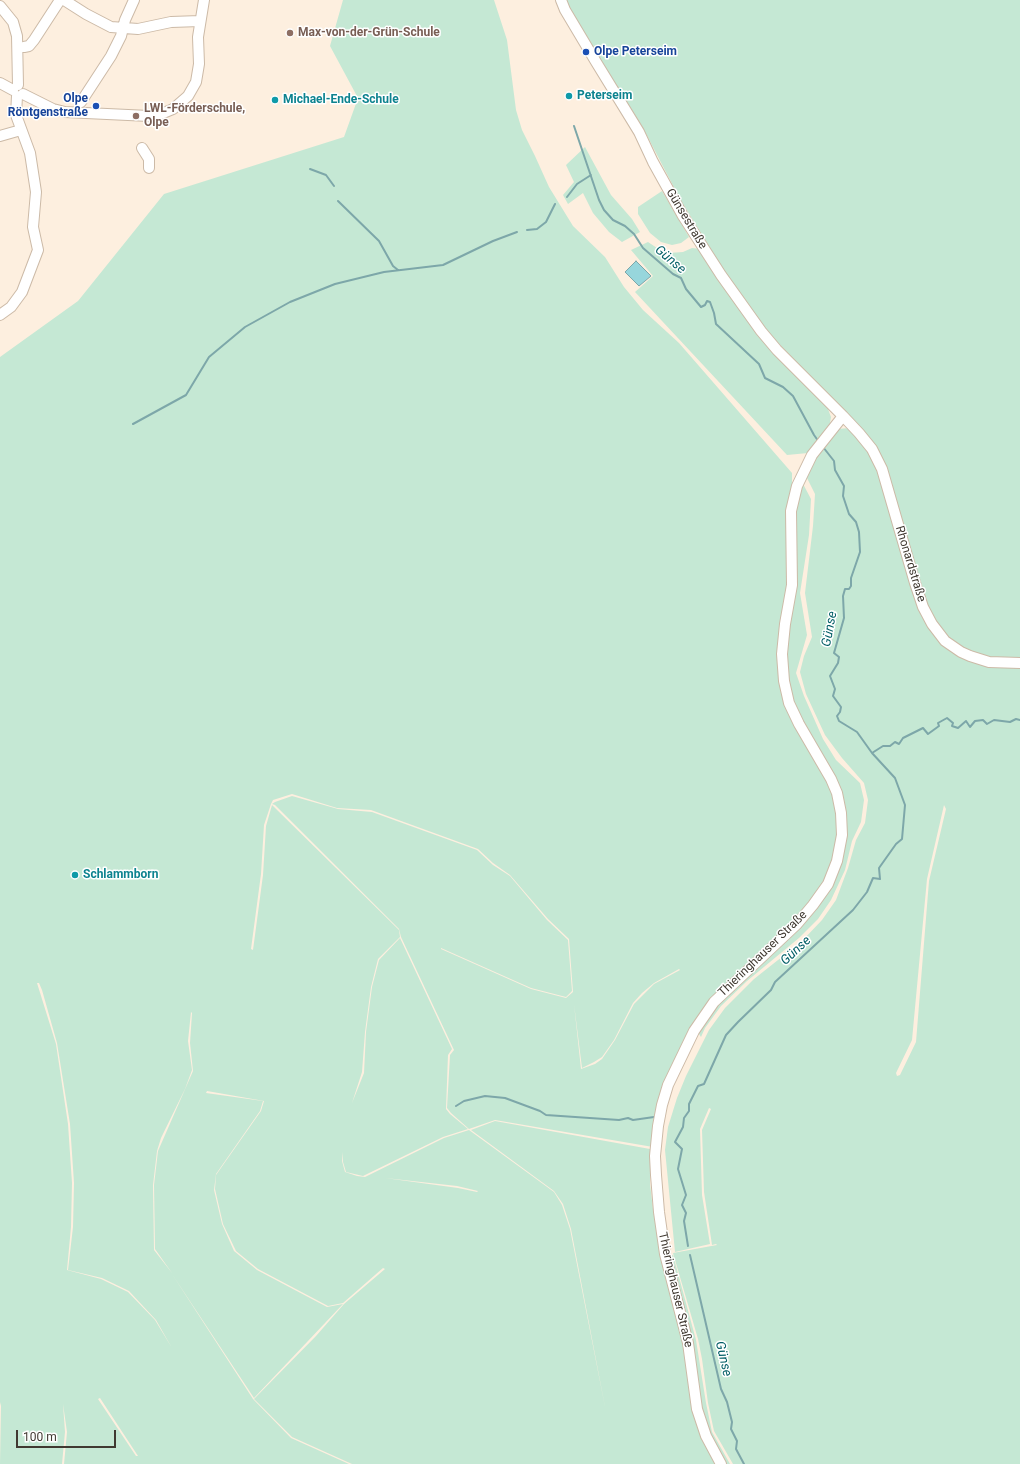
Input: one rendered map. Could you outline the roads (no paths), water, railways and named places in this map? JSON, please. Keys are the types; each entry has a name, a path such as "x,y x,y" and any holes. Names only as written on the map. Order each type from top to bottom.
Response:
{"street":[{"path":"24,47 29,46 34,40 60,0"},
{"path":"64,0 86,14 112,27 138,29 171,22 200,21"},
{"path":"81,102 111,56 121,36 125,20 134,0"},
{"path":"0,83 52,110 149,116 161,114 181,104 188,96 196,82 199,64 198,37 204,0"},
{"name":"Günsestraße","path":"561,0 565,10 639,132 683,216 721,275 761,331 773,345 843,416"},
{"path":"0,6 13,22 17,36 18,91 16,115 30,153 36,192 33,227 38,250 22,292 11,307 0,315"},
{"path":"0,136 21,130"},
{"path":"142,148 149,159 149,168"},
{"name":"Thieringhauser Straße","path":"721,1464 706,1436 698,1409 688,1343 665,1254 657,1190 656,1148 662,1105 668,1085 694,1031 714,1002 797,924 813,905 828,884 837,861 842,835 841,813 837,794 831,779 799,724 789,703 784,681 782,654 785,624 792,585 793,567 791,511 797,486 802,474 817,449 843,416"},
{"name":"Rhonardstraße","path":"843,416 872,450 882,469 923,607 932,624 945,641 961,652 970,656 989,662 1020,663"}],"water":[{"path":"636,261 651,276 639,286 625,272"}],"waterway":[{"name":"Günse","path":"574,126 599,200 604,210 613,220 625,226 634,234 643,248 673,274 681,278 686,289 701,307 705,305 707,301 710,302 716,324 759,364 765,378 783,387 793,396 819,442"},
{"path":"310,169 326,175 334,186"},
{"path":"567,197 577,184 591,175"},
{"path":"338,201 379,241 393,266 398,270"},
{"path":"527,230 537,229 546,222 555,204"},
{"path":"133,424 186,395 209,357 245,327 290,302 335,284 384,272 443,265 493,241 517,232"},
{"name":"Günse","path":"688,1246 684,1221 686,1213 682,1205 686,1195 678,1169 682,1149 675,1142 683,1127 684,1118 689,1111 689,1104 698,1086 704,1084 726,1035 771,990 775,982 853,910 867,892 873,878 880,879 879,868 896,844 902,839 905,805 895,778 872,753 857,732 839,721 837,716 841,707 833,696 835,689 830,676 838,663 839,657 834,653 844,618 843,596 845,589 849,589 851,586 851,578 860,552 859,532 856,522 849,514 843,496 844,486 835,470 834,461 823,447"},
{"path":"872,753 883,746 890,746 895,742 899,744 903,738 923,728 928,734 939,726 938,723 947,718 953,723 952,726 958,728 966,721 970,727 975,721 983,720 987,724 994,720 1010,722 1016,719 1020,720"},
{"path":"456,1106 464,1101 485,1096 505,1098 540,1111 546,1115 619,1120 628,1118 633,1120 654,1117"},
{"name":"Günse","path":"690,1255 721,1389 727,1402 732,1422 731,1429 737,1441 736,1449 744,1464"}],"place":[{"name":"Max-von-der-Grün-Schule","path":"290,33"},
{"name":"Olpe Peterseim","path":"586,52"},
{"name":"Peterseim","path":"569,96"},
{"name":"Michael-Ende-Schule","path":"275,100"},
{"name":"Olpe Röntgenstraße","path":"96,106"},
{"name":"LWL-Förderschule, Olpe","path":"136,116"},
{"name":"Schlammborn","path":"75,875"}]}
